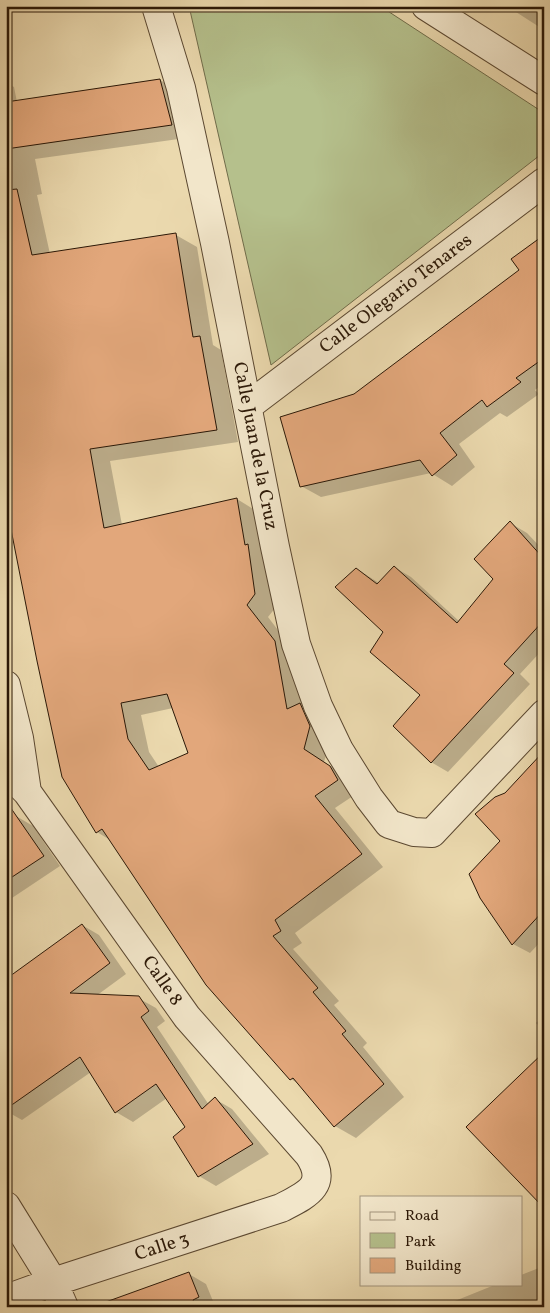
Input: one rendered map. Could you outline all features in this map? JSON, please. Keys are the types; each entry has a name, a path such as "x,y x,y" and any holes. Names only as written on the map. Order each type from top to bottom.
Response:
{"street":[{"name":"Calle Juan de la Cruz","path":"156,6 181,88 296,644 318,706 339,750 369,798 389,824 414,832 432,833 544,714"},
{"path":"426,6 544,82"},
{"name":"Calle Olegario Tenares","path":"248,406 544,182"},
{"path":"6,685 19,738 27,792"},
{"name":"Calle 8","path":"6,771 27,792 187,1017 309,1155 316,1166 317,1177 314,1186"},
{"name":"Calle 3","path":"6,1299 281,1208 304,1196 314,1186"},
{"path":"6,1206 53,1282 64,1307"}],"green space":[{"path":"189,6 380,6 544,113 544,152 271,365"}],"building":[{"path":"160,79 172,125 6,149 6,102"},
{"path":"17,189 32,255 176,233 193,337 200,336 217,430 90,449 104,528 237,498 245,545 248,544 255,594 247,605 275,641 287,709 300,703 310,726 304,749 330,766 338,780 315,796 362,854 275,920 281,931 273,936 318,988 313,992 346,1031 342,1034 384,1084 334,1127 293,1078 290,1080 206,985 102,829 96,833 62,777 6,504 6,190","holes":["167,694 188,753 149,770 128,739 121,703"]},
{"path":"544,235 544,358 516,378 521,382 487,407 482,400 440,433 457,455 432,476 420,460 300,487 280,417 354,394 519,270 511,259"},
{"path":"510,521 544,559 544,620 504,664 514,673 431,763 393,726 420,695 370,652 383,632 335,587 356,568 377,584 394,566 457,623 493,579 474,559"},
{"path":"544,751 544,910 512,945 480,898 469,874 500,841 475,814 495,797 505,793"},
{"path":"6,801 44,856 6,881"},
{"path":"82,924 110,963 70,993 139,996 149,1011 141,1017 202,1109 215,1097 253,1144 198,1177 173,1137 185,1127 156,1084 115,1113 80,1057 6,1109 6,979"},
{"path":"544,1052 544,1208 466,1127"},
{"path":"189,1272 199,1297 193,1300 196,1307 103,1307 103,1303"}]}
